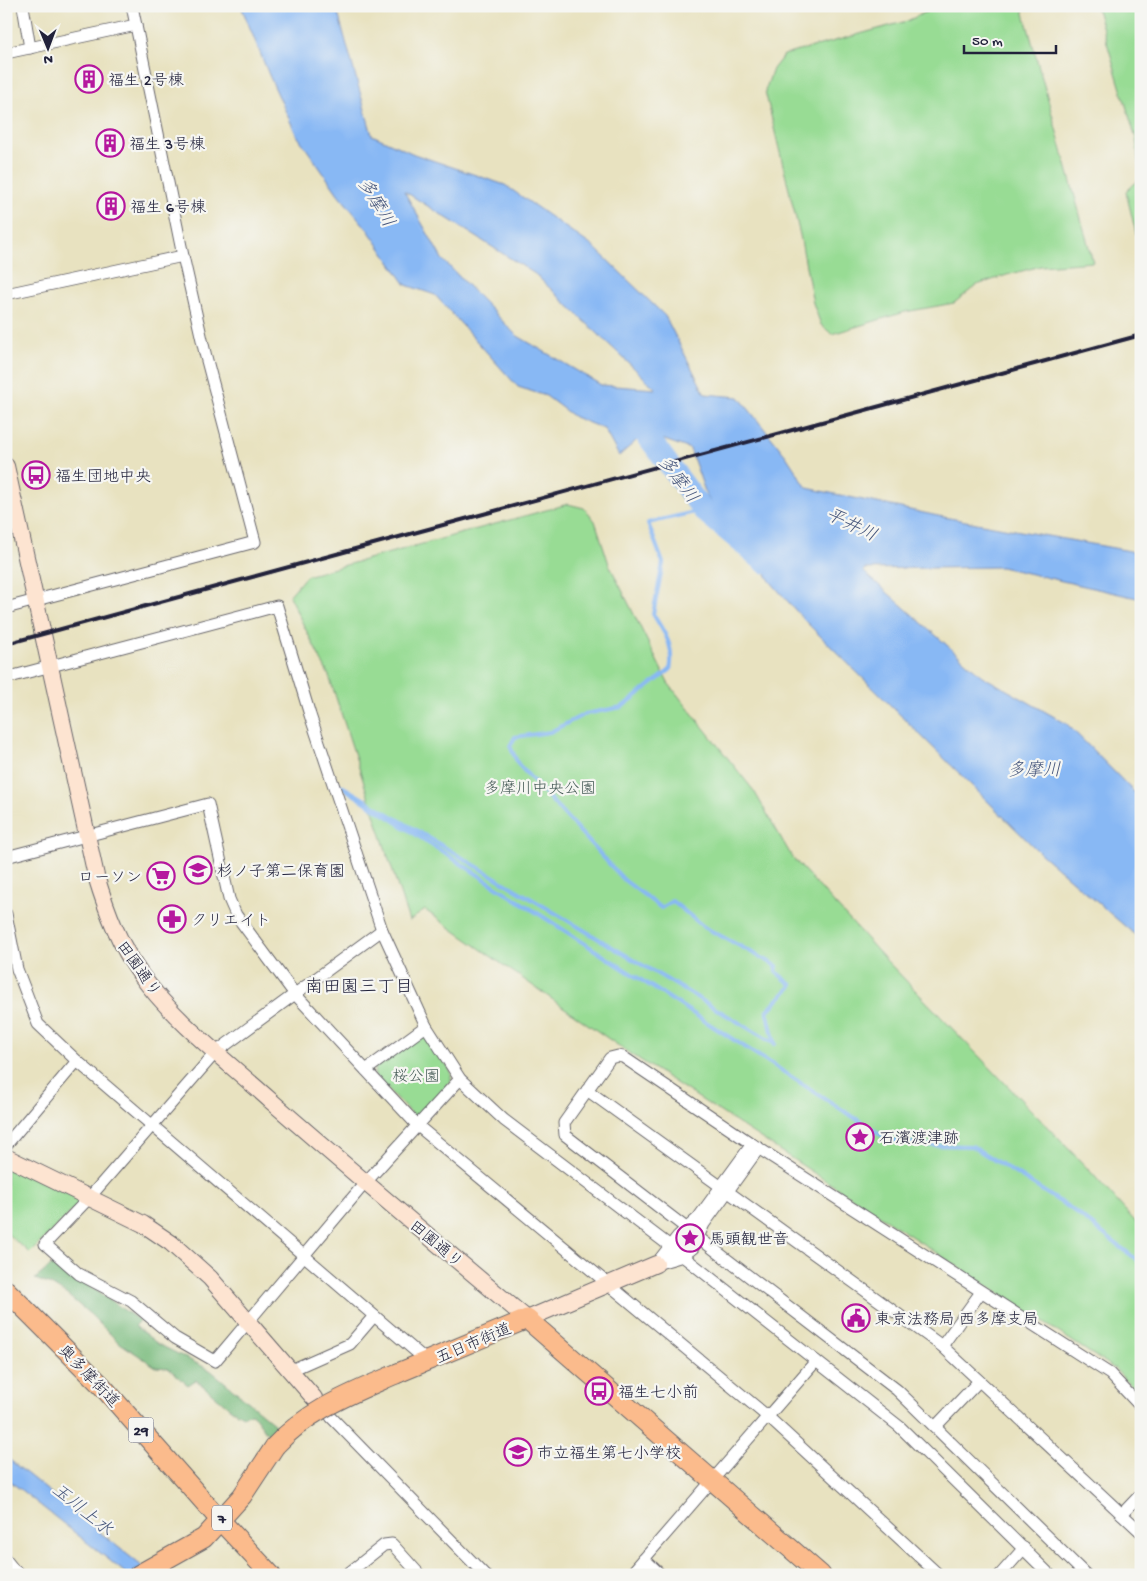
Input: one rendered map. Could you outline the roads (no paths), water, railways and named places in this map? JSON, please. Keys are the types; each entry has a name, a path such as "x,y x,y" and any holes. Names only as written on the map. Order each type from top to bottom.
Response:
{"main road":[{"name":"奥多摩街道","path":"6,1290 102,1386 271,1575"},
{"name":"五日市街道","path":"143,1572 204,1538 242,1496 275,1446 292,1428 326,1406 398,1373 527,1319 821,1575"}],"street":[{"path":"23,6 30,48"},
{"path":"6,608 35,602 255,542 205,354 132,6"},
{"path":"6,53 136,25"},
{"path":"6,294 183,256"},
{"name":"田園通り","path":"6,466 96,876 112,926 124,950 166,1005 216,1052 366,1183 527,1319"},
{"path":"6,678 277,606 310,715 382,930 426,1026 460,1079 504,1120 670,1246 900,1427 1050,1575"},
{"path":"6,857 208,804 229,899 236,915 294,993 418,1126 767,1416 939,1575"},
{"path":"6,914 12,970 38,1024 77,1061 426,1361"},
{"path":"382,930 216,1052 89,1198 44,1244 79,1274 131,1301 175,1338 215,1361 366,1183 460,1079"},
{"path":"366,1070 426,1026"},
{"path":"1086,1575 936,1426 897,1390 565,1135 564,1123 610,1058 618,1056 1110,1374 1141,1407"},
{"path":"6,1146 77,1061"},
{"path":"587,1090 723,1190 942,1346 1141,1532"},
{"path":"656,1264 670,1246 723,1190 755,1146"},
{"path":"6,1157 143,1224 171,1242 210,1278 314,1398"},
{"path":"527,1319 656,1264 682,1256 693,1248 723,1190"},
{"path":"942,1346 981,1292"},
{"path":"289,1371 350,1344 374,1316"},
{"path":"630,1575 816,1361"},
{"path":"936,1426 979,1381"},
{"path":"331,1416 485,1575"},
{"path":"1122,1514 1141,1494"},
{"path":"346,1575 384,1545 392,1544 419,1574"},
{"path":"1000,1575 1024,1548"},
{"path":"644,1559 661,1575"},
{"path":"6,1560 20,1575"}],"water":[{"name":"平井川","path":"241,6 336,6 372,135 414,154 505,185 595,248 665,316 705,394 739,397 786,456 807,488 938,516 1130,551 1141,555 1141,599 1001,567 864,569 864,572 982,676 1067,724 1141,799 1141,940 1040,853 804,620 770,581 754,553 732,534 707,497 690,449 645,433 619,456 604,429 574,417 546,396 518,387 435,295 406,285 368,230 338,194 296,134 269,75","holes":["404,191 535,274 656,389 601,385 516,335 442,259"]},
{"path":"6,1457 153,1575 128,1575 6,1478"}],"waterway":[{"name":"多摩川","path":"619,419 645,433 703,510 766,563"},
{"path":"335,782 775,1044 767,1011 792,985 776,972 777,966 704,927 672,901 661,908 624,880 518,764 510,746 515,737 550,732 585,714 622,707 670,670 671,654 668,640 653,614 663,563 648,523 703,510"},
{"path":"336,783 889,1140 925,1145 972,1146 1070,1208 1141,1263"}],"railway":[{"path":"6,644 1141,335"}],"place":[{"name":"福生 2号棟","path":"89,79"},
{"name":"福生 3号棟","path":"110,143"},
{"name":"福生 6号棟","path":"111,206"},
{"name":"福生団地中央","path":"36,475"},
{"name":"杉ノ子第二保育園","path":"198,870"},
{"name":"ローソン","path":"161,876"},
{"name":"クリエイト","path":"172,919"},
{"name":"石濱渡津跡","path":"860,1137"},
{"name":"馬頭観世音","path":"690,1238"},
{"name":"東京法務局 西多摩支局","path":"856,1318"},
{"name":"福生七小前","path":"599,1391"},
{"name":"市立福生第七小学校","path":"518,1452"}],"district":[{"name":"南田園三丁目","path":"359,986"}],"park label":[{"name":"多摩川中央公園","path":"540,787"},
{"name":"桜公園","path":"416,1075"}],"water label":[{"name":"玉川上水","path":"83,1509"}]}
